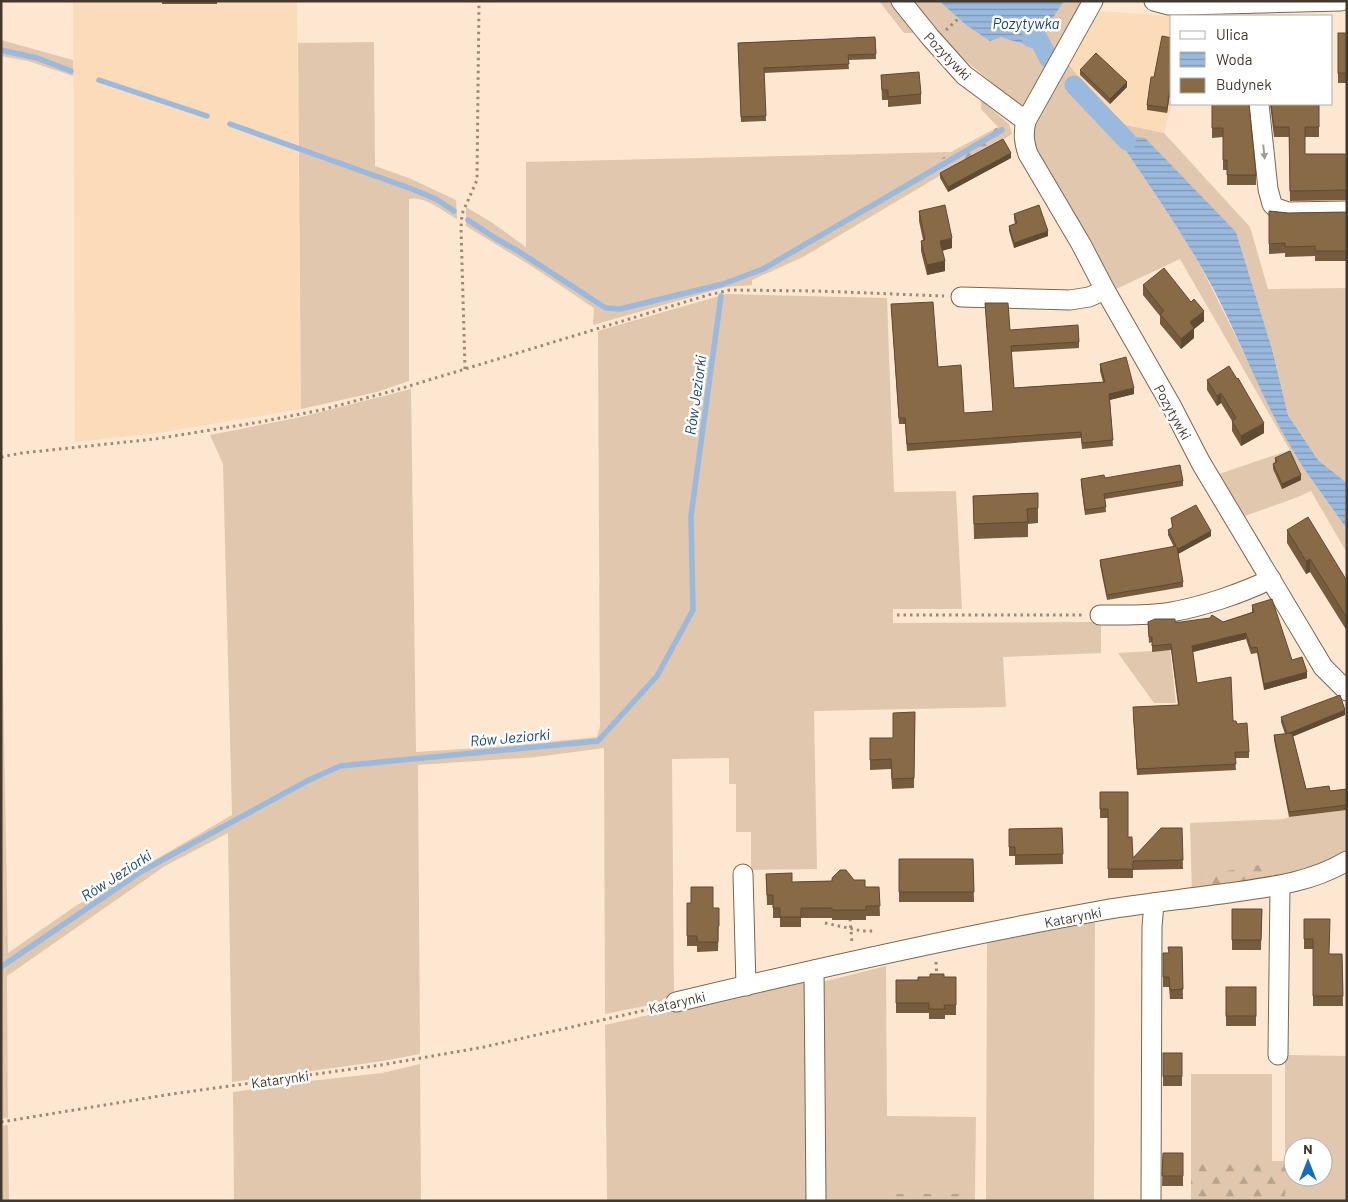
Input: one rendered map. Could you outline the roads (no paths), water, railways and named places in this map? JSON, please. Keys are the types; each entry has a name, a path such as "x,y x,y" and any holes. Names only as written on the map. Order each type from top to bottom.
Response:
{"street":[{"name":"Pozytywki","path":"901,1 924,31 964,75 1026,121"},
{"name":"Pozytywki","path":"1093,1 1026,121 1024,143 1028,154 1081,244 1104,290 1172,407 1201,463 1324,668 1347,691"},
{"path":"1154,1 1177,5 1250,10 1342,1"},
{"path":"1259,105 1268,189 1272,204 1276,208 1288,212 1347,211"},
{"path":"961,297 1070,300 1089,297 1104,290"},
{"path":"1100,615 1139,615 1170,612 1212,601 1259,586 1271,580"},
{"name":"Katarynki","path":"676,1002 980,934 1105,910 1293,884 1320,874 1347,860"},
{"path":"743,874 746,986"},
{"path":"1278,1055 1280,886"},
{"path":"1151,1201 1152,927 1154,903"},
{"path":"814,970 816,1201"}],"water":[{"name":"Pozytywka","path":"939,1 1064,1 1046,32 1043,43 1045,47 1042,53 1033,45 1001,37 990,41 966,25"},
{"path":"1135,137 1145,138 1236,232 1272,349 1288,415 1318,460 1347,483 1347,529 1297,458 1270,409 1224,310 1204,272 1125,149 1127,141"}],"waterway":[{"path":"1031,38 1039,40 1049,59"},
{"path":"1,50 37,58 71,71"},
{"path":"99,80 207,116"},
{"path":"1074,85 1127,141"},
{"path":"230,124 412,189 436,199 454,211"},
{"name":"Rów Jeziorki","path":"468,220 606,308 620,309 723,284 763,269 1002,130"},
{"name":"Rów Jeziorki","path":"1,967 142,871 309,780 340,766 598,741 657,676 693,610 691,516 721,296"}]}
